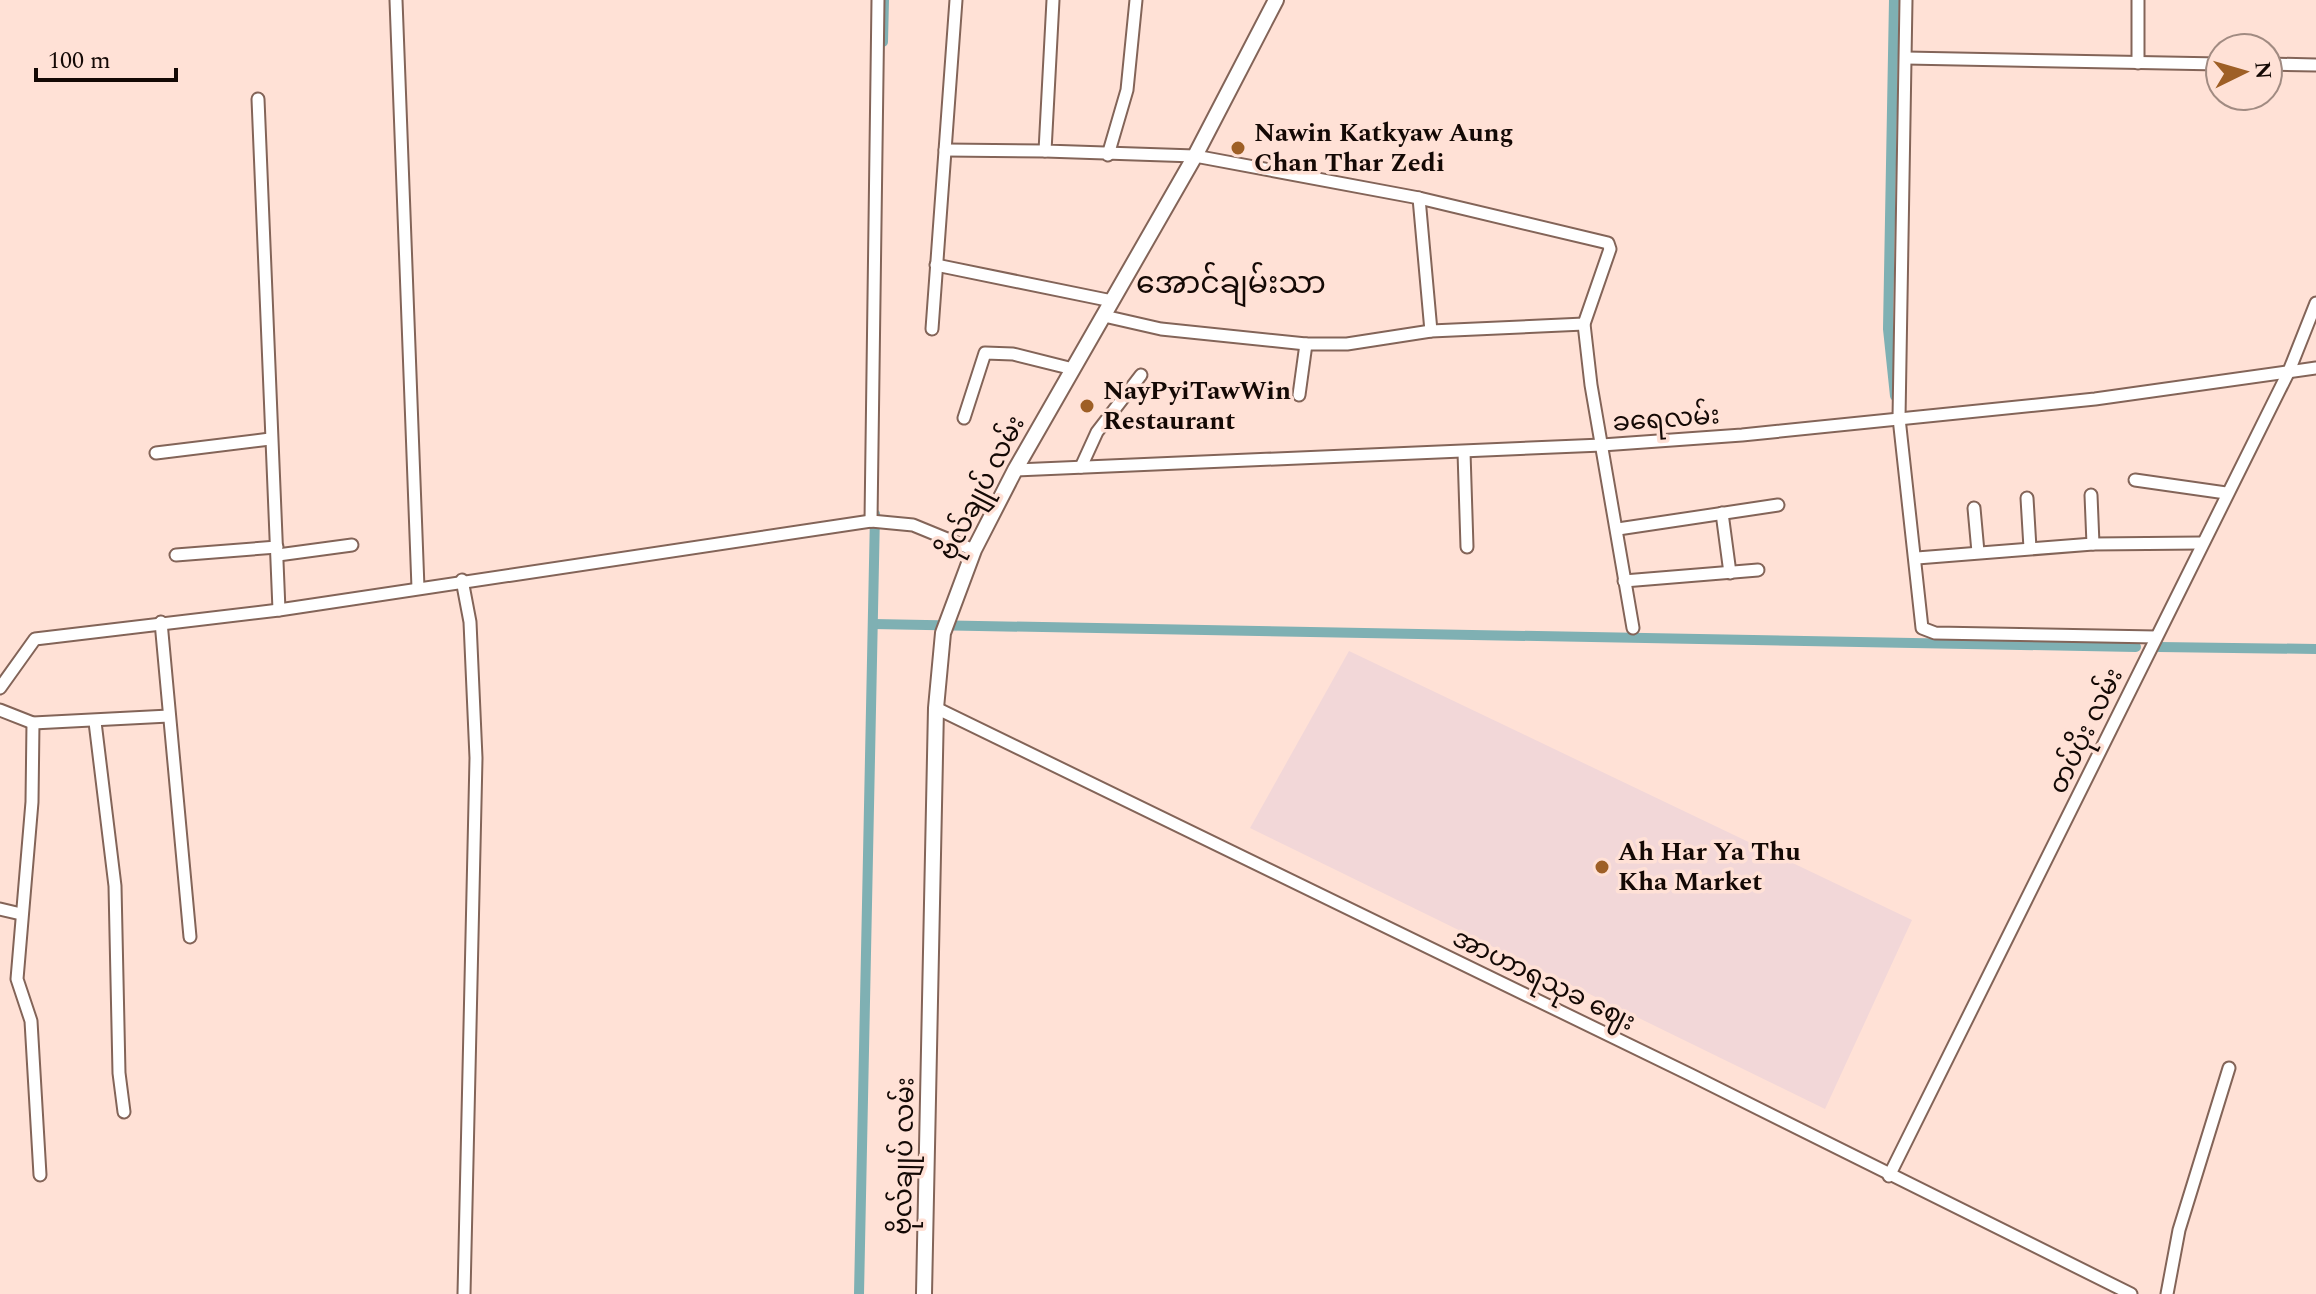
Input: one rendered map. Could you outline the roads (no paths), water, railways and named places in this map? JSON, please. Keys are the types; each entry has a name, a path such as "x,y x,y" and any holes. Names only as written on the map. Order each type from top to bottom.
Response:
{"main road":[{"name":"ဗိုလ်ချုပ် လမ်း","path":"924,1294 936,708 943,633 974,550 1015,470 1195,156 1276,0"}],"street":[{"path":"396,0 418,588"},
{"path":"874,520 878,0"},
{"path":"932,329 956,0"},
{"path":"1045,151 1053,0"},
{"path":"1108,155 1127,90 1136,0"},
{"path":"1906,0 1899,418 1917,558 1921,624 1927,633 2156,637"},
{"path":"2138,0 2138,63"},
{"path":"1906,58 2204,64"},
{"path":"2284,64 2316,65"},
{"path":"258,99 279,610"},
{"path":"945,150 1195,156 1419,198 1608,243 1610,249 1584,324 1633,628"},
{"path":"1419,198 1431,331"},
{"path":"936,265 1112,301"},
{"name":"တပ်ပိုး လမ်း","path":"1889,1176 2289,371 2316,303"},
{"path":"1104,316 1161,329 1306,344 1347,344 1431,331 1584,324"},
{"path":"1299,395 1306,344"},
{"path":"964,418 985,353 1013,354 1073,369"},
{"name":"ခရေလမ်း","path":"1015,470 1464,452 1742,435 2095,399 2316,368"},
{"path":"1081,467 1097,432 1141,375"},
{"path":"156,453 270,439"},
{"path":"1464,452 1467,547"},
{"path":"2135,480 2226,493"},
{"path":"2091,495 2093,544"},
{"path":"2027,498 2030,548"},
{"path":"1618,529 1778,505"},
{"path":"1974,508 1978,552"},
{"path":"1722,513 1730,573"},
{"path":"0,688 35,639 279,610 874,520 913,525 974,550"},
{"path":"1917,558 2093,544 2201,543"},
{"path":"176,555 352,545"},
{"path":"1624,581 1758,570"},
{"path":"462,580 470,622 476,758 464,1294"},
{"path":"161,622 190,937"},
{"name":"အာဟာရသုခ ဈေး","path":"936,708 1691,1075 2131,1294"},
{"path":"0,710 33,723 169,716"},
{"path":"95,722 115,886 119,1073 124,1112"},
{"path":"33,723 32,802 17,979 31,1021 40,1175"},
{"path":"0,909 21,914"},
{"path":"2167,1294 2179,1230 2229,1068"}],"waterway":[{"path":"883,42 884,0"},
{"path":"1894,0 1888,329 1895,396"},
{"path":"859,1294 875,514"},
{"path":"873,624 2136,647"},
{"path":"2159,647 2316,649"}],"place":[{"name":"Nawin Katkyaw Aung Chan Thar Zedi","path":"1238,148"},
{"name":"NayPyiTawWin Restaurant","path":"1087,406"},
{"name":"Ah Har Ya Thu Kha Market","path":"1602,867"}],"district":[{"name":"အောင်ချမ်းသာ","path":"1231,284"}]}
